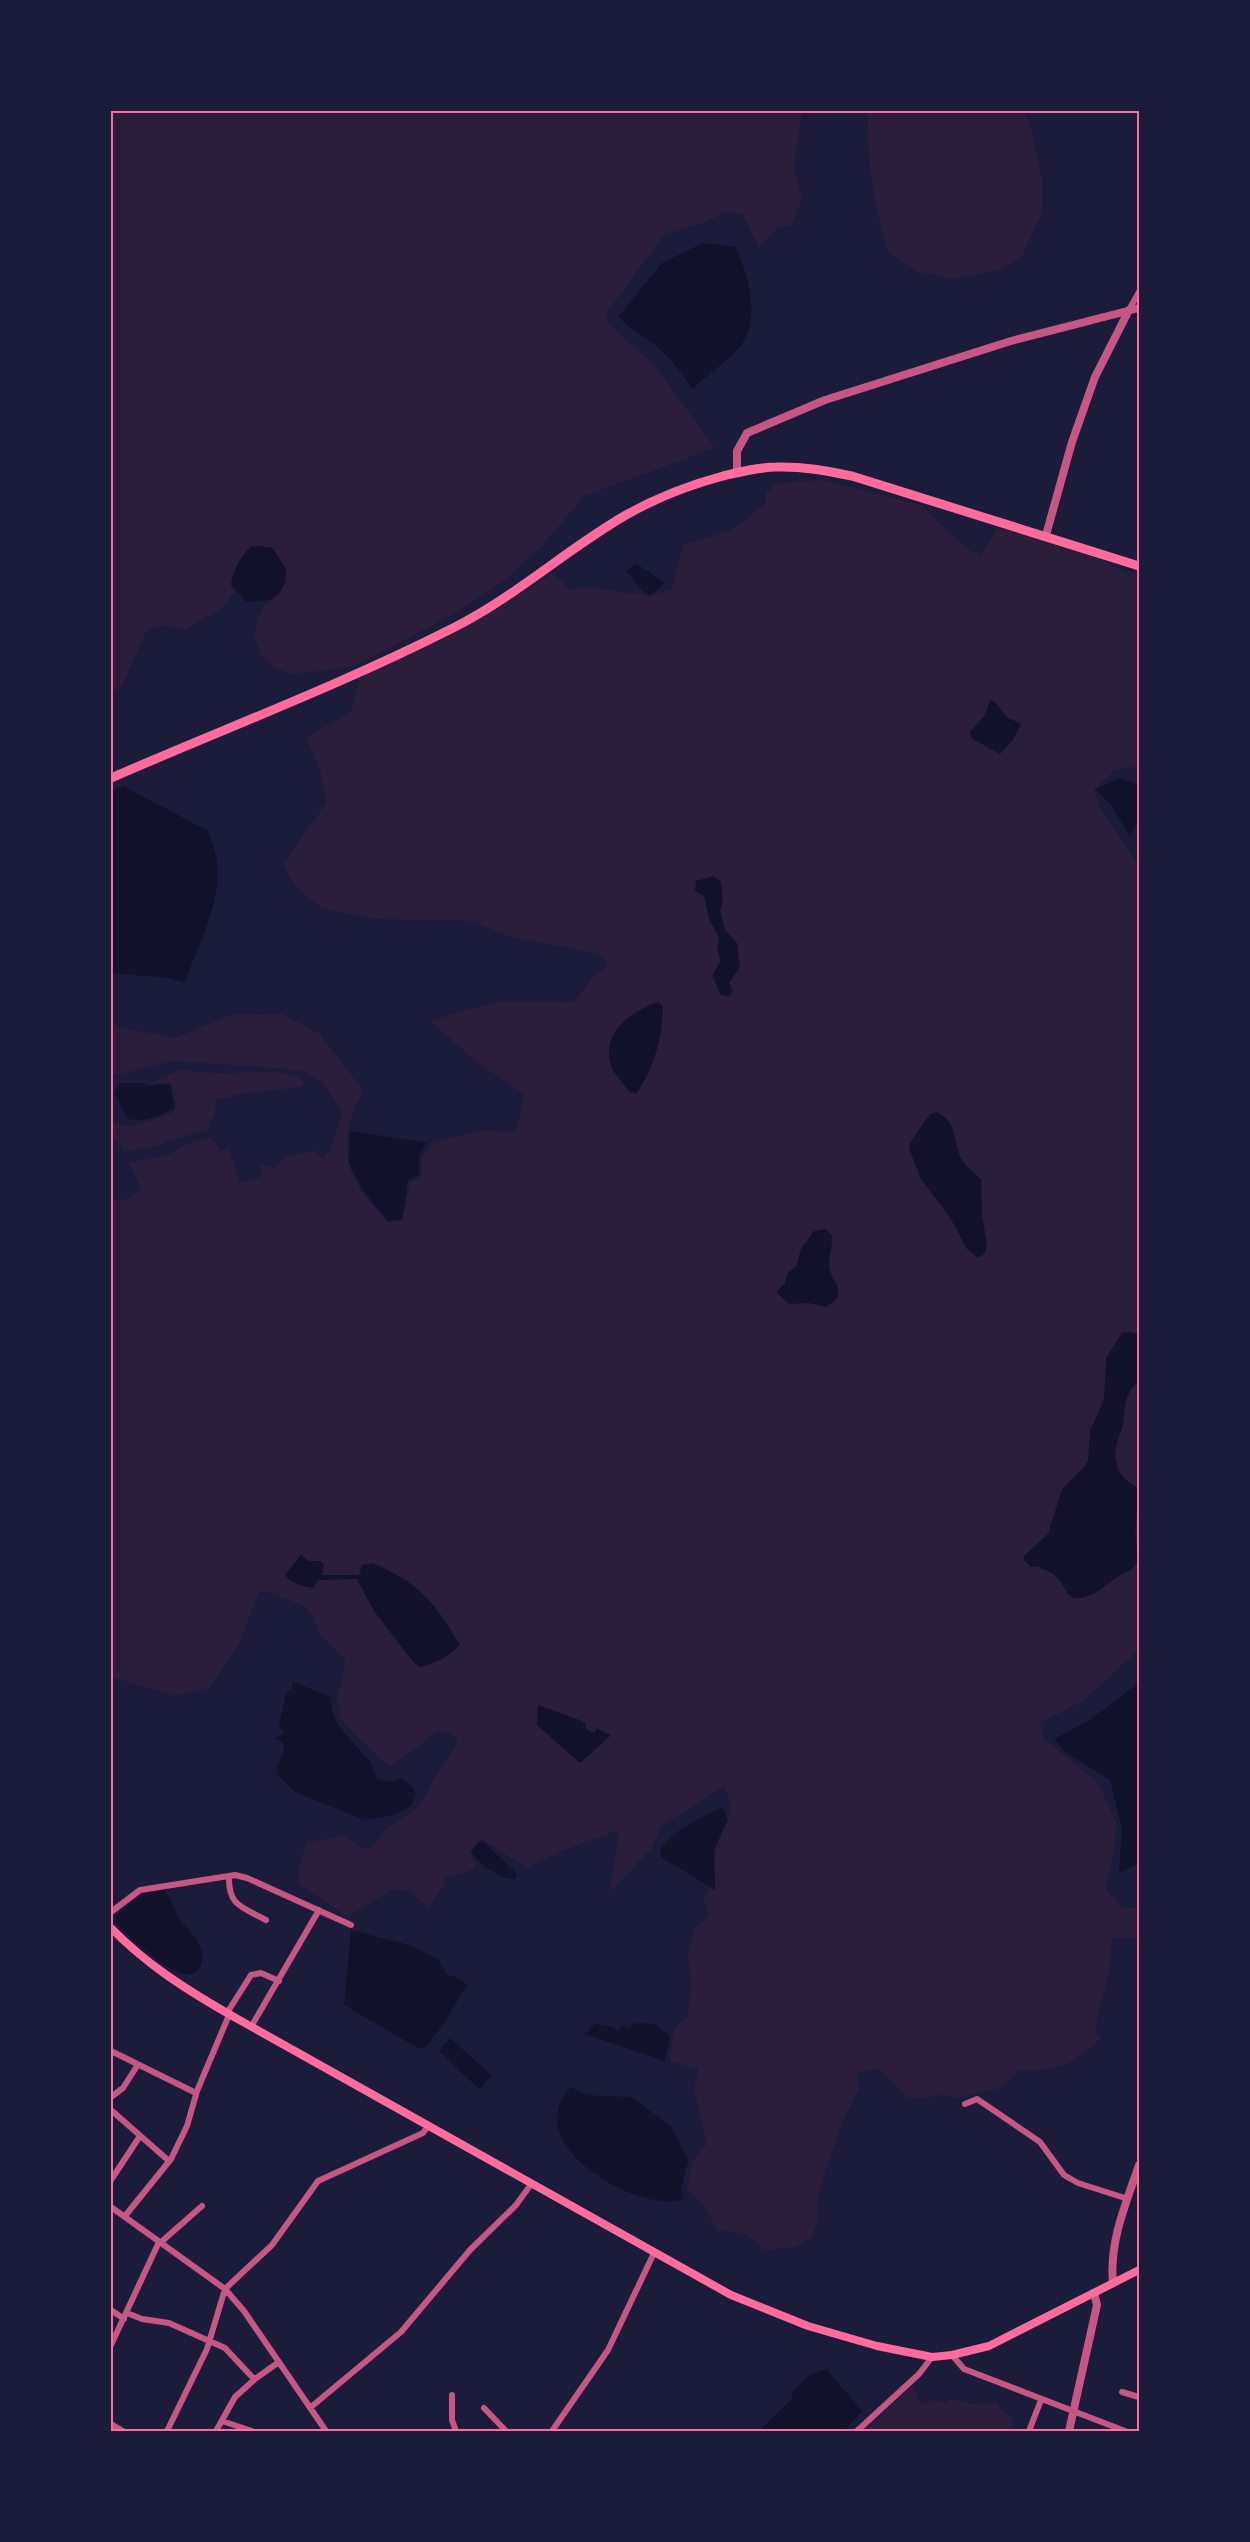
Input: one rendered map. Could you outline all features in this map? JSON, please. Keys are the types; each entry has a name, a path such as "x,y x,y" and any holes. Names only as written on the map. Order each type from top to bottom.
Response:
{"main road":[{"path":"111,778 226,728 321,691 458,626 518,589 626,516 670,494 737,473 775,466 813,468 852,476 1139,566"},
{"path":"111,1928 136,1953 171,1980 228,2014 731,2295 808,2326 877,2346 932,2357 952,2355 989,2346 1139,2270"}],"street":[{"path":"1046,535 1072,442 1095,377 1139,292"},
{"path":"737,473 737,451 747,433 825,400 1011,341 1139,308"},
{"path":"229,1876 230,1896 236,1903 266,1920"},
{"path":"111,1912 140,1890 229,1876 247,1878 351,1925"},
{"path":"251,2027 319,1910"},
{"path":"125,2216 169,2161 187,2126 196,2093 228,2014 251,1975 261,1973 279,1981"},
{"path":"111,2051 137,2066 196,2093"},
{"path":"111,2097 123,2088 137,2066"},
{"path":"966,2104 976,2100 1040,2142 1064,2175 1078,2183 1128,2199"},
{"path":"111,2110 169,2161"},
{"path":"167,2431 209,2340 225,2289 272,2245 318,2181 423,2133 428,2126"},
{"path":"111,2180 140,2136"},
{"path":"1113,2283 1111,2262 1116,2235 1139,2165"},
{"path":"311,2408 401,2332 470,2250 516,2205 532,2183"},
{"path":"111,2345 160,2242 202,2206"},
{"path":"111,2207 225,2289 244,2311 326,2431"},
{"path":"552,2431 608,2350 654,2253"},
{"path":"1069,2431 1097,2305 1094,2293"},
{"path":"111,2310 126,2316 169,2323 209,2340 236,2357 254,2379"},
{"path":"952,2355 964,2369 1125,2431"},
{"path":"857,2431 919,2374 932,2357"},
{"path":"216,2431 235,2397 254,2379 279,2362"},
{"path":"1122,2392 1139,2397"},
{"path":"452,2395 452,2420 456,2431"},
{"path":"1029,2431 1041,2400"},
{"path":"484,2408 506,2431"},
{"path":"222,2421 252,2431"},
{"path":"111,2424 123,2431"}],"shaded area":[{"path":"111,111 802,111 794,167 802,200 791,226 778,227 759,248 742,214 726,212 702,224 665,234 608,311 606,321 654,365 715,448 584,496 543,545 507,579 450,616 353,667 292,674 274,667 261,655 254,636 258,618 265,605 279,594 285,584 286,569 273,548 251,546 233,574 231,585 234,591 222,608 185,630 162,625 147,630 122,686 111,695"},
{"path":"868,111 1024,111 1030,125 1042,179 1042,212 1021,258 997,271 953,279 919,272 888,252 878,217 872,183"},
{"path":"703,243 735,247 745,271 751,299 751,313 750,326 738,349 692,389 665,354 627,326 619,316 662,263"},
{"path":"823,480 921,505 966,548 980,556 997,528 1057,543 1139,576 1139,766 1115,770 1094,790 1099,806 1139,865 1139,1650 1083,1701 1040,1723 1044,1739 1098,1782 1116,1822 1115,1847 1106,1889 1123,1908 1139,1908 1139,1939 1112,1937 1110,1970 1095,2032 1101,2038 1074,2060 1055,2068 1020,2070 1001,2088 956,2098 939,2095 923,2099 906,2097 879,2069 857,2073 859,2090 845,2116 825,2171 818,2197 817,2223 811,2238 795,2247 764,2250 747,2234 717,2230 704,2206 687,2189 692,2161 707,2144 694,2090 698,2069 670,2061 674,2028 687,2018 691,1986 688,1953 695,1927 710,1916 703,1899 710,1888 715,1890 716,1848 730,1812 728,1796 723,1786 662,1825 651,1849 610,1892 619,1830 564,1850 527,1868 483,1840 479,1841 470,1852 476,1864 473,1868 462,1874 445,1877 444,1886 428,1907 411,1892 392,1889 348,1917 298,1884 299,1866 306,1843 343,1835 364,1849 373,1846 387,1828 412,1812 424,1799 431,1784 458,1744 453,1733 437,1732 392,1766 384,1762 339,1718 340,1706 336,1698 345,1659 320,1634 313,1617 304,1606 266,1591 259,1592 239,1644 209,1688 175,1696 111,1677 111,1200 128,1199 141,1190 129,1163 169,1154 191,1142 211,1137 221,1151 229,1148 240,1182 261,1177 261,1165 274,1168 284,1157 315,1150 323,1159 330,1150 342,1113 323,1082 306,1072 173,1061 117,1075 111,1073 111,1022 119,1027 176,1038 229,1015 283,1014 320,1034 363,1090 348,1131 348,1158 351,1170 370,1202 388,1222 402,1221 410,1182 422,1177 422,1158 432,1144 478,1130 516,1132 524,1094 478,1063 430,1021 498,1001 574,1002 595,974 605,968 607,961 600,954 507,936 472,921 374,919 321,908 295,886 283,864 327,802 320,770 306,737 351,712 360,678 461,630 553,573 569,589 595,588 650,596 672,589 683,545 731,530 766,504 766,493 777,483"},
{"path":"251,547 272,548 286,569 284,584 279,593 269,600 247,602 231,585 232,579 244,555"},
{"path":"637,564 664,582 650,595 641,589 626,571"},
{"path":"990,700 994,701 1007,717 1021,724 1013,740 1000,754 971,738 970,732 985,715"},
{"path":"1119,778 1139,785 1139,819 1130,836 1111,805 1095,789"},
{"path":"123,786 208,831 217,861 215,898 206,928 184,983 170,978 111,973 111,791"},
{"path":"713,876 721,882 723,903 720,910 725,930 737,943 740,967 729,983 733,991 729,996 721,995 712,976 721,960 717,950 719,938 709,919 704,896 695,891 696,881"},
{"path":"658,1002 663,1006 656,1051 649,1072 637,1093 630,1092 612,1069 609,1054 610,1043 620,1025 628,1018"},
{"path":"180,1070 215,1073 278,1072 300,1078 305,1083 301,1087 237,1094 227,1099 216,1099 215,1116 209,1123 208,1130 166,1141 156,1147 124,1151 111,1135 111,1123 130,1126 146,1123 174,1112 176,1104 171,1083 148,1084"},
{"path":"119,1083 143,1083 147,1086 170,1084 174,1108 147,1119 129,1119 114,1094"},
{"path":"936,1112 948,1120 961,1158 981,1180 982,1216 987,1244 985,1253 978,1258 967,1249 951,1219 921,1179 910,1151 909,1144 930,1114"},
{"path":"350,1131 427,1143 419,1156 419,1175 408,1180 402,1219 388,1221 363,1190 349,1164"},
{"path":"825,1229 832,1235 829,1265 839,1292 837,1297 825,1307 809,1303 789,1304 777,1293 778,1290 785,1283 788,1272 796,1267 801,1249 814,1231"},
{"path":"1122,1333 1139,1334 1139,1382 1128,1396 1115,1454 1120,1472 1128,1482 1139,1488 1136,1526 1138,1559 1131,1569 1098,1591 1081,1598 1074,1598 1068,1594 1059,1579 1052,1573 1038,1567 1031,1567 1024,1560 1024,1556 1048,1534 1062,1489 1088,1461 1090,1431 1104,1400 1106,1358"},
{"path":"301,1555 309,1561 321,1561 324,1565 322,1575 359,1575 362,1565 372,1563 388,1570 424,1595 460,1645 442,1659 420,1667 414,1663 374,1611 357,1579 318,1580 313,1588 291,1581 285,1575"},
{"path":"293,1682 331,1697 335,1719 363,1755 369,1759 377,1779 393,1782 402,1778 413,1788 416,1795 410,1806 394,1815 365,1820 295,1792 276,1773 284,1747 282,1742 275,1739 284,1731 279,1728 280,1720 286,1693 292,1689"},
{"path":"1139,1682 1139,1863 1119,1873 1122,1829 1110,1780 1065,1752 1054,1739 1098,1714"},
{"path":"538,1705 582,1721 586,1724 585,1728 594,1733 597,1728 611,1735 580,1763 537,1725"},
{"path":"722,1807 728,1820 714,1849 715,1890 661,1857 660,1851 678,1831"},
{"path":"483,1841 517,1874 515,1879 496,1874 475,1857 471,1852 479,1842"},
{"path":"165,1890 182,1923 200,1945 202,1957 200,1966 197,1971 189,1974 178,1972 153,1956 112,1919 142,1894"},
{"path":"351,1930 409,1945 438,1959 446,1974 460,1979 467,1985 426,2047 418,2048 344,2005"},
{"path":"636,2023 655,2024 670,2037 665,2061 585,2034 595,2024 611,2026 618,2031 623,2025 629,2029"},
{"path":"450,2038 491,2075 480,2090 439,2051"},
{"path":"572,2087 582,2093 598,2096 632,2097 672,2128 688,2160 681,2190 684,2199 667,2201 646,2198 624,2190 582,2164 567,2147 558,2129 560,2103"},
{"path":"826,2369 862,2411 844,2431 759,2431 793,2398 791,2394 809,2375"},
{"path":"913,2386 921,2405 934,2400 944,2403 951,2398 970,2404 997,2403 1004,2413 1011,2417 1014,2431 863,2431"}]}
